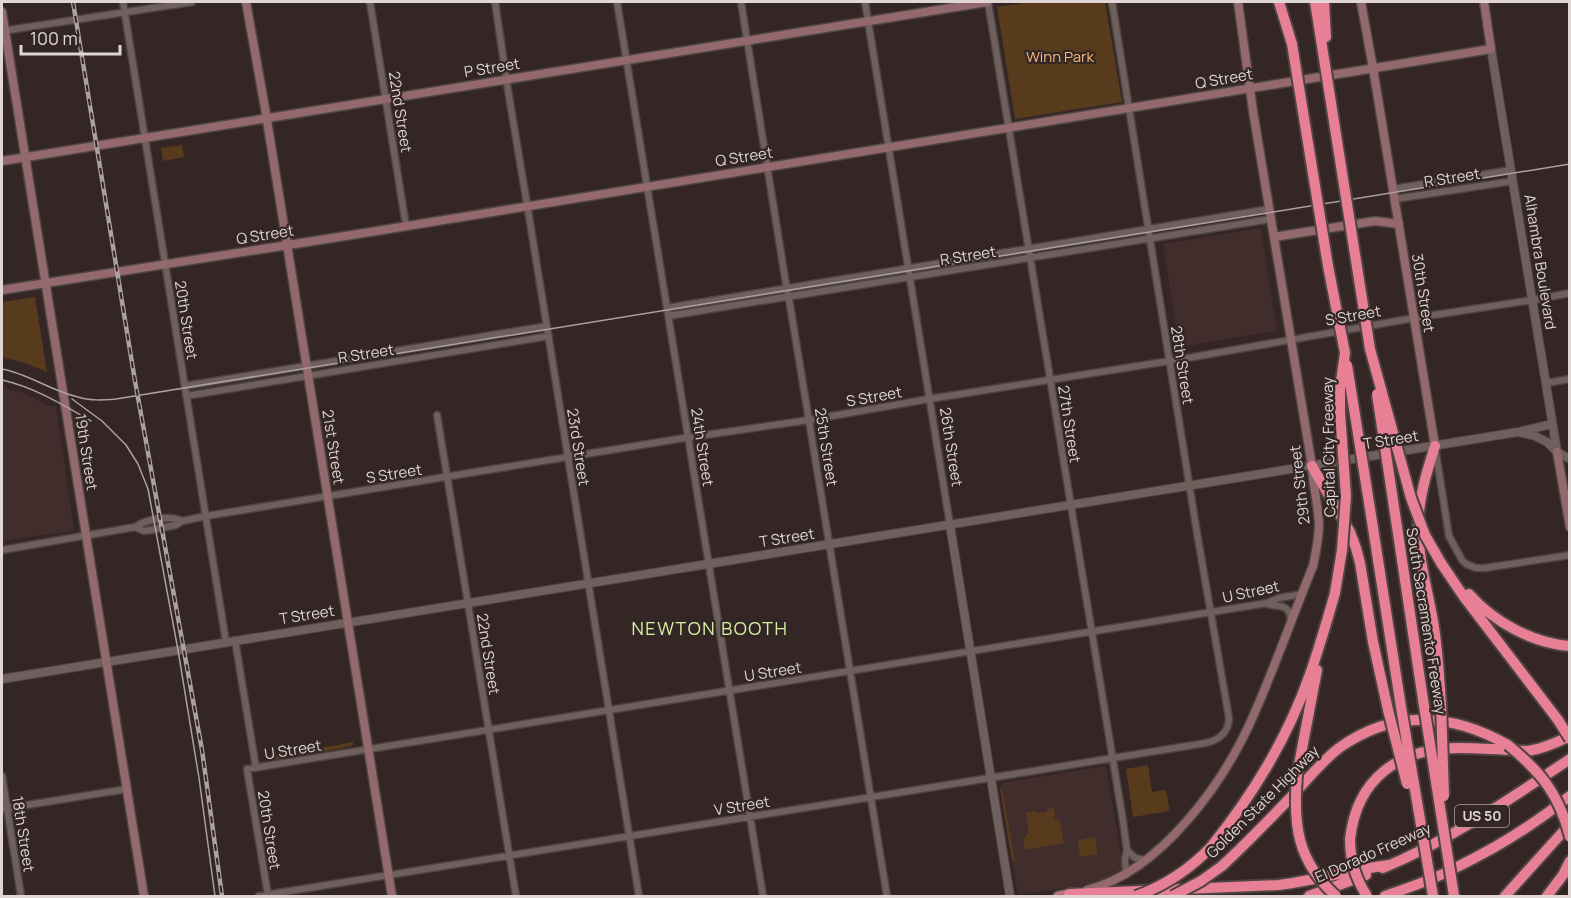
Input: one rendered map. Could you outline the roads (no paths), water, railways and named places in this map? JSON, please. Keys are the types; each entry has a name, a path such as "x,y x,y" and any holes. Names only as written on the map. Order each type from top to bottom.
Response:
{"highway":[{"path":"1279,2 1292,44"},
{"name":"Capital City Freeway","path":"1136,897 1156,888 1183,871 1210,847 1236,814 1272,759 1292,719 1319,648 1335,593 1347,496 1340,412 1340,388 1345,353 1328,266 1285,2"},
{"path":"1315,2 1370,349 1411,498 1425,535 1441,563 1569,738 1539,750 1457,748 1419,752 1394,763 1372,781 1354,817 1350,839 1352,867 1366,897"},
{"path":"1324,2 1325,65"},
{"name":"South Sacramento Freeway","path":"1370,349 1454,897"},
{"path":"1345,353 1432,897"},
{"path":"1434,446 1420,498 1418,528 1438,661 1445,842"},
{"path":"1312,466 1350,532 1356,548 1388,710 1424,848"},
{"path":"1441,563 1495,618 1528,636 1567,646"},
{"path":"1319,648 1316,680 1297,775 1295,819 1301,845 1312,869 1336,897"},
{"name":"Golden State Highway","path":"1173,897 1222,866 1254,836 1325,760 1355,738 1372,730 1415,720 1436,720 1468,726 1508,745 1528,762 1551,790 1563,816 1569,837"},
{"name":"El Dorado Freeway","path":"1309,897 1389,865 1438,841 1488,813 1569,759"},
{"name":"US 50","path":"1385,897 1458,867 1491,849 1548,813 1569,796"},
{"path":"1504,897 1569,824"},
{"path":"1546,897 1563,875 1569,861"},
{"path":"1069,894 1279,885 1389,865"},
{"path":"1396,897 1421,883"}],"main road":[{"name":"21st Street","path":"246,2 392,897"},
{"name":"P Street","path":"2,161 988,2"},
{"name":"29th Street","path":"1069,894 1106,885 1126,875 1148,860 1196,809 1229,762 1255,713 1313,566 1319,522 1312,466 1238,2"},
{"path":"1354,2 1363,12"},
{"name":"30th Street","path":"1361,2 1374,68 1434,446"},
{"name":"Alhambra Boulevard","path":"1484,2 1491,49"},
{"name":"19th Street","path":"2,12 3,31 144,897"},
{"name":"Q Street","path":"2,291 1491,49"},
{"path":"1274,237 1375,221 1399,224"},
{"name":"Alhambra Boulevard","path":"1557,452 1569,527"},
{"path":"1058,897 1069,894"}],"street":[{"name":"20th Street","path":"123,2 226,642"},
{"path":"3,31 192,2"},
{"name":"22nd Street","path":"370,2 406,226"},
{"name":"23rd Street","path":"495,2 639,897"},
{"name":"24th Street","path":"617,2 763,897"},
{"name":"25th Street","path":"741,2 887,897"},
{"name":"26th Street","path":"865,2 1010,897"},
{"name":"27th Street","path":"988,2 1112,758 1126,850 1126,875"},
{"name":"28th Street","path":"1112,2 1229,718 1226,731"},
{"name":"Alhambra Boulevard","path":"1491,49 1557,452"},
{"name":"R Street","path":"1393,189 1511,170"},
{"name":"R Street","path":"1395,199 1513,181"},
{"name":"R Street","path":"667,308 1149,229 1270,214"},
{"name":"R Street","path":"668,316 1150,239 1270,214"},
{"name":"S Street","path":"2,550 135,527 144,531 206,516 1170,361 1569,293"},
{"name":"R Street","path":"185,386 547,326"},
{"name":"R Street","path":"186,396 549,336"},
{"path":"1546,382 1569,379"},
{"name":"22nd Street","path":"437,415 516,897"},
{"path":"1518,432 1552,424"},
{"name":"T Street","path":"2,679 1518,432 1547,441 1557,452 1569,459"},
{"name":"30th Street","path":"1434,446 1449,536 1466,564 1476,568 1485,568 1569,555"},
{"name":"U Street","path":"247,769 1091,633 1267,603 1279,598 1302,594"},
{"path":"1267,603 1282,606 1290,615 1291,621"},
{"path":"235,640 256,768"},
{"name":"V Street","path":"259,897 1211,742 1220,738 1226,731"},
{"name":"20th Street","path":"247,769 268,895"},
{"name":"18th Street","path":"2,776 4,809 21,897"},
{"path":"4,809 127,789"},
{"path":"1126,850 1131,856 1148,860"}],"tram line":[{"path":"2,369 83,398 116,399 1570,164"},
{"path":"2,380 37,392 91,421"},
{"path":"72,399 102,421 126,445 138,464 148,489 178,650 215,896"}],"railway":[{"path":"73,2 135,381 202,750 222,896"}],"district":[{"name":"NEWTON BOOTH","path":"710,629"}],"park label":[{"name":"Winn Park","path":"1060,57"}]}
